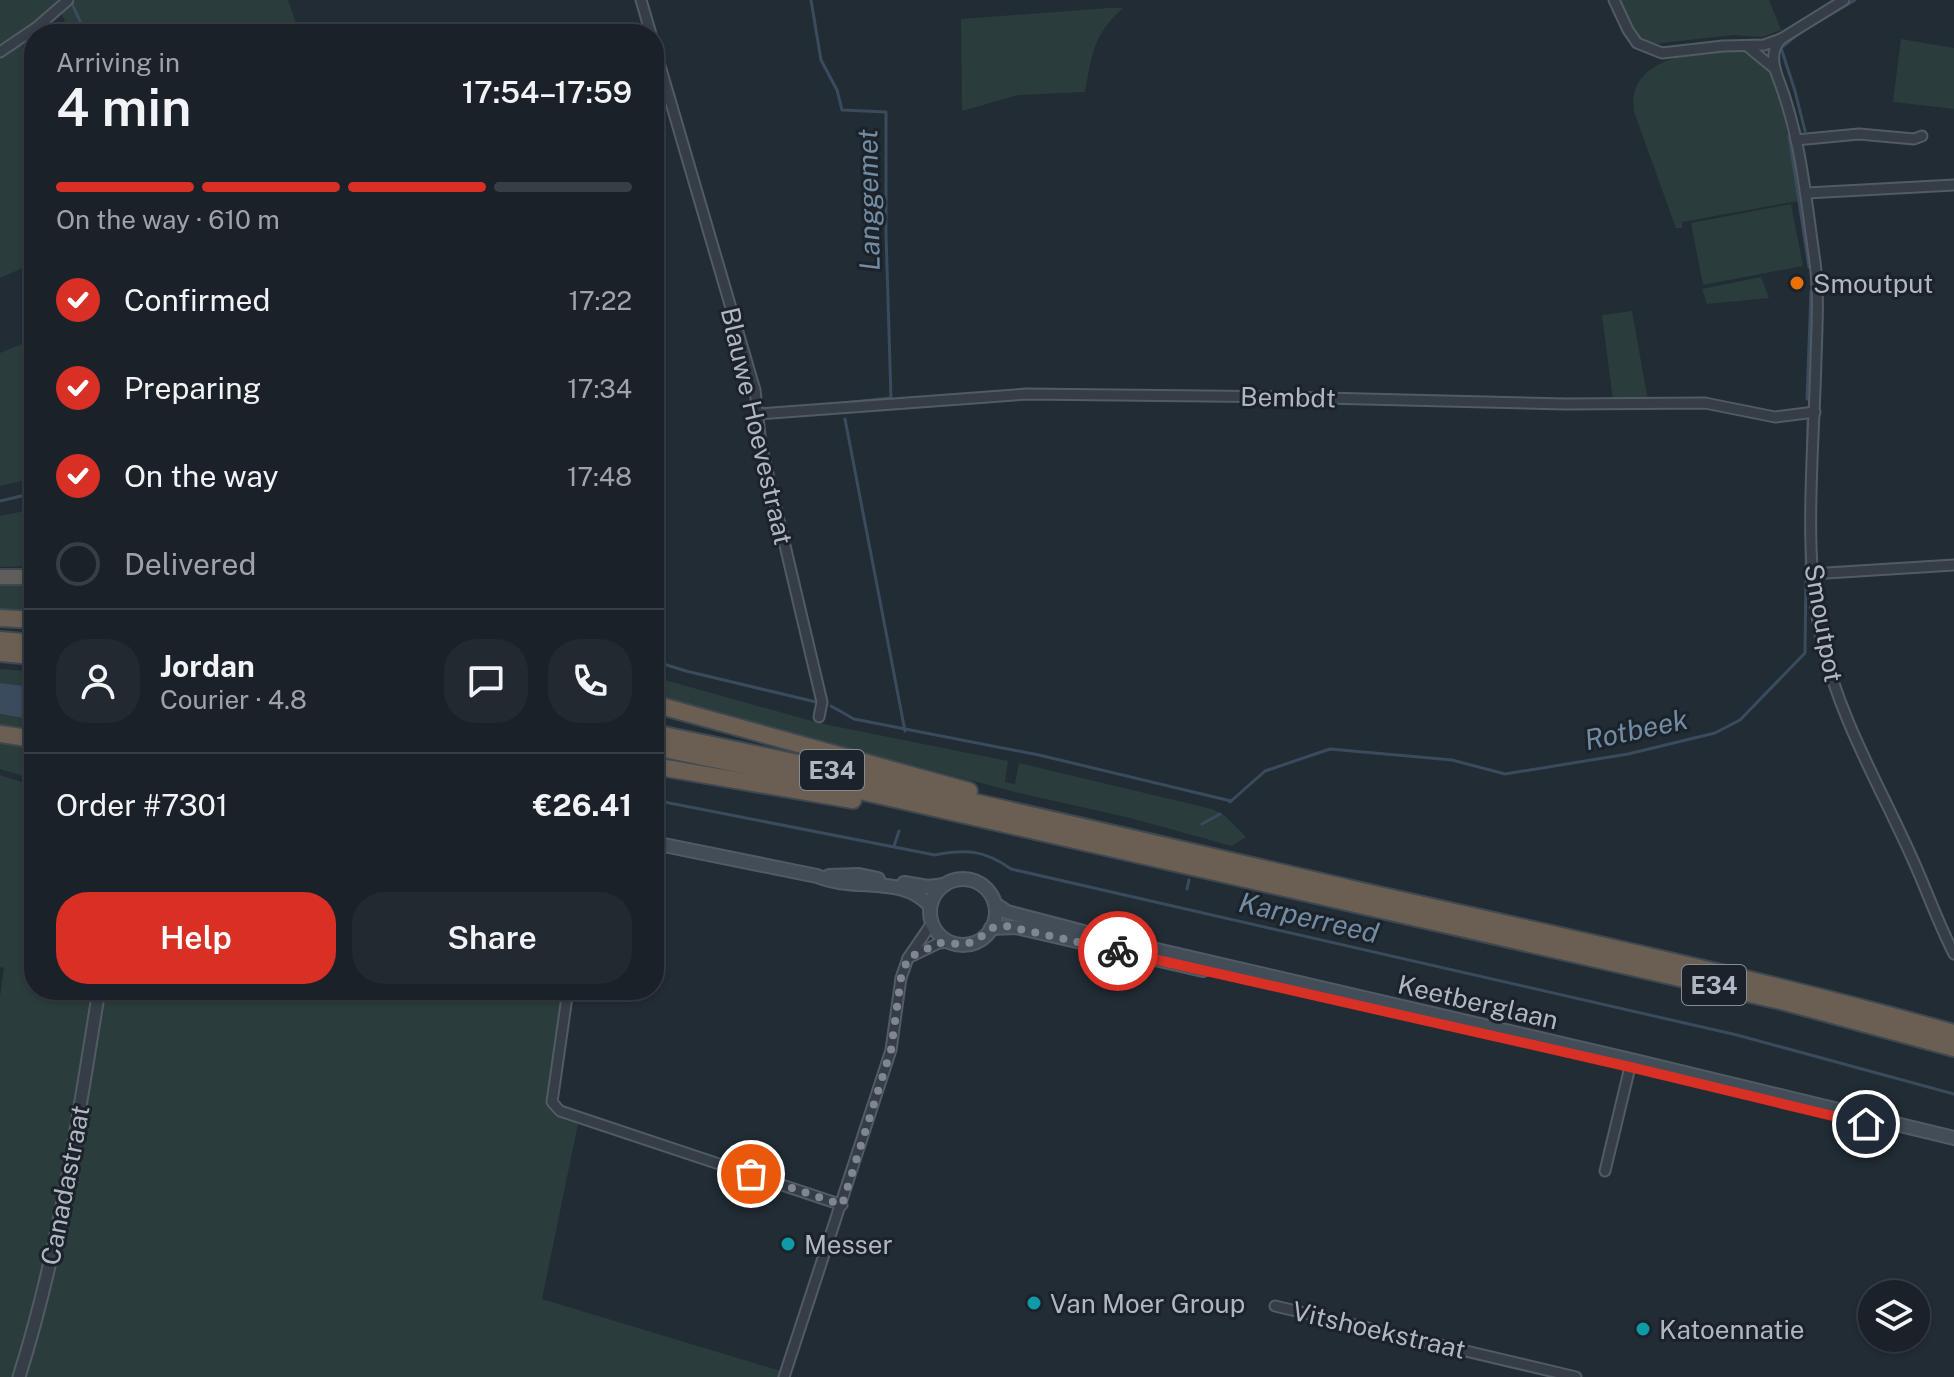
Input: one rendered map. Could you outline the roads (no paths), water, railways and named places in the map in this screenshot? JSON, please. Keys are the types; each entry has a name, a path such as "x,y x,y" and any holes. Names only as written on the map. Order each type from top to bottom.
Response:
{"highway":[{"path":"0,571 24,570"},
{"path":"0,577 24,577"},
{"path":"0,618 24,619"},
{"path":"0,640 24,642"},
{"path":"0,653 24,655"},
{"path":"664,707 994,798 1009,810"},
{"path":"0,734 24,738"},
{"name":"E34","path":"664,735 1009,810 1670,961 1954,1033"},
{"name":"E34","path":"664,749 777,772 1785,1002 1954,1048"},
{"path":"664,768 897,808 922,805"}],"main road":[{"path":"664,845 817,876 833,883 875,884 911,891 930,906"},
{"path":"817,876 859,875 919,886 944,885 962,879 974,881 987,890 995,904 991,928 975,942 950,942 939,934 932,923 930,906 934,895 944,885"},
{"name":"Keetberglaan","path":"995,904 1007,912 1118,941 1954,1138"},
{"name":"Keetberglaan","path":"991,928 1016,927 1630,1067 1954,1145"}],"street":[{"path":"40,24 68,0"},
{"path":"641,0 648,24"},
{"path":"1614,0 1628,30 1640,46 1662,53 1764,45 1781,39 1844,0"},
{"path":"0,52 24,36"},
{"path":"1775,70 1773,55 1781,39"},
{"name":"Smoutpot","path":"1747,46 1775,70 1786,97 1807,193 1818,288 1811,574 1821,639 1841,706 1954,954"},
{"name":"Blauwe Hoevestraat","path":"664,79 755,390 761,444 822,702 819,717"},
{"path":"1796,140 1842,134 1914,139 1922,136"},
{"path":"1807,193 1954,185"},
{"name":"Bembdt","path":"759,414 1027,394 1566,404 1705,403 1775,417 1815,412"},
{"path":"1811,574 1954,565"},
{"path":"784,1377 891,1050 901,978 908,958 932,923"},
{"path":"908,958 939,943 950,942"},
{"name":"Canadastraat","path":"19,1377 39,1314 59,1228 97,1000"},
{"path":"567,1000 552,1102 560,1111 842,1205"},
{"path":"1605,1171 1630,1067"},
{"name":"Vitshoekstraat","path":"1275,1306 1576,1377"}],"water":[{"path":"0,683 24,686 24,718 0,714"}],"waterway":[{"name":"Langgemet","path":"811,0 821,60 837,90 842,110 886,112 891,398 843,403"},
{"name":"Rotbeek","path":"1805,131 1781,48 1799,33 1855,0"},
{"path":"72,4 81,24"},
{"name":"Rotbeek","path":"1789,136 1809,267"},
{"name":"Rotbeek","path":"1807,399 1811,291"},
{"name":"Langgemet","path":"845,419 905,731"},
{"name":"Rotbeek","path":"1230,802 1265,771 1330,749 1452,760 1505,774 1628,754 1715,733 1740,720 1805,653 1808,420"},
{"path":"0,501 24,495"},
{"path":"664,664 816,702"},
{"path":"831,706 854,719 1039,755 1231,801"},
{"name":"Karperreed","path":"664,802 935,855 956,852 984,855 1011,869 1737,1035 1954,1094"},
{"name":"Rotbeek","path":"1202,824 1220,814"},
{"name":"Langgemet","path":"894,846 899,831"},
{"name":"Rotbeek","path":"1187,889 1189,880"}],"place":[{"name":"Smoutput","path":"1797,283"},
{"name":"Messer","path":"788,1244"},
{"name":"Van Moer Group","path":"1034,1303"},
{"name":"Katoennatie","path":"1643,1329"}]}
